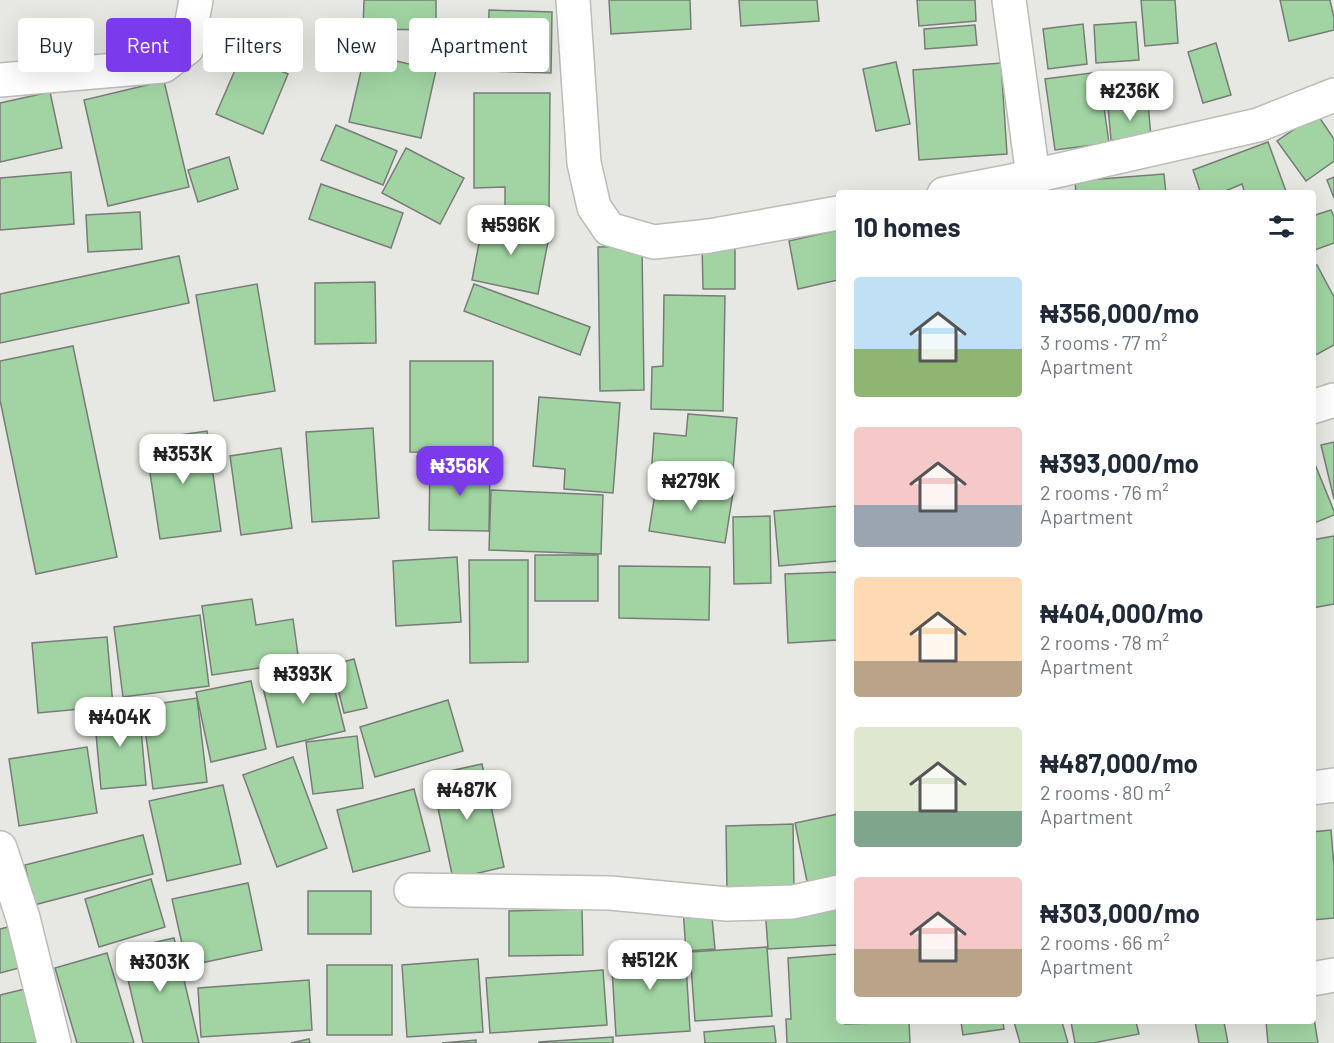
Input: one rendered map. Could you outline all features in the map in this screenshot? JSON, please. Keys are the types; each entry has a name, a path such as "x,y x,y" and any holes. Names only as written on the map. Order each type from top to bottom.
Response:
{"street":[{"path":"0,80 163,66 187,48 196,0"},
{"path":"573,0 584,163 594,207 609,229 654,242 709,236 836,213"},
{"path":"1009,0 1033,176"},
{"path":"964,190 1258,125 1334,95"},
{"path":"1316,406 1334,400"},
{"path":"1316,787 1334,784"},
{"path":"0,848 23,918 54,1043"},
{"path":"411,890 610,893 727,904 793,902 836,892"},
{"path":"1316,978 1334,975"}],"building":[{"path":"364,0 436,0 436,18 409,18 409,30 397,29 397,18 363,18"},
{"path":"609,0 690,0 691,29 611,34"},
{"path":"739,0 817,0 819,21 741,26"},
{"path":"917,0 975,0 976,21 919,26"},
{"path":"1141,0 1175,0 1178,43 1145,46"},
{"path":"1280,0 1330,0 1334,30 1289,41"},
{"path":"489,10 552,12 551,73 520,72 549,72 549,18 489,18"},
{"path":"1136,22 1139,60 1096,63 1094,25"},
{"path":"1083,24 1087,64 1048,69 1043,29"},
{"path":"975,25 977,45 925,49 924,29"},
{"path":"1216,43 1231,95 1203,103 1188,52"},
{"path":"397,61 409,64 409,72 436,72 421,138 349,122 361,72 397,72"},
{"path":"896,62 910,124 876,131 863,69"},
{"path":"1001,63 1007,154 919,160 913,70"},
{"path":"234,72 283,72 288,74 263,134 216,114"},
{"path":"1099,72 1109,143 1055,150 1045,79"},
{"path":"164,81 189,187 108,206 84,100"},
{"path":"50,92 62,148 0,162 0,103"},
{"path":"474,93 550,93 549,212 505,212 505,187 474,188"},
{"path":"1148,103 1151,137 1111,140 1108,107"},
{"path":"1317,114 1334,139 1334,161 1306,181 1277,141"},
{"path":"336,125 397,151 383,185 321,160"},
{"path":"1268,142 1286,190 1244,190 1242,184 1228,190 1200,190 1193,170"},
{"path":"406,148 464,178 440,224 382,193"},
{"path":"229,157 238,189 198,202 188,170"},
{"path":"71,172 74,224 0,230 0,178"},
{"path":"1164,174 1166,190 1076,190 1075,181"},
{"path":"1334,177 1334,198 1327,180"},
{"path":"321,184 403,213 391,248 309,219"},
{"path":"1331,210 1334,217 1334,243 1316,250 1316,215"},
{"path":"140,212 142,249 88,252 86,215"},
{"path":"484,217 550,231 538,294 472,280"},
{"path":"836,230 836,280 798,289 789,241"},
{"path":"702,244 735,244 735,289 703,289"},
{"path":"642,246 644,390 600,391 598,247"},
{"path":"179,256 189,303 0,343 0,294"},
{"path":"1316,265 1334,297 1334,345 1316,355"},
{"path":"375,282 376,343 315,344 315,283"},
{"path":"257,284 275,391 214,401 196,295"},
{"path":"474,284 590,327 580,355 464,311"},
{"path":"664,295 725,296 723,411 651,409 652,367 663,366"},
{"path":"73,346 117,557 36,574 0,400 0,361"},
{"path":"410,361 493,361 493,453 410,452"},
{"path":"539,397 620,403 613,493 564,489 565,469 533,466"},
{"path":"688,414 737,418 732,484 651,477 654,433 686,436"},
{"path":"373,428 379,518 312,522 306,432"},
{"path":"207,431 221,531 160,539 145,440"},
{"path":"1334,442 1334,499 1321,445"},
{"path":"281,448 292,528 241,535 230,456"},
{"path":"430,463 490,464 489,531 429,530"},
{"path":"1316,467 1334,511 1334,515 1316,522"},
{"path":"657,481 733,493 725,543 649,531"},
{"path":"491,490 603,495 601,554 489,550"},
{"path":"836,506 836,561 779,566 774,511"},
{"path":"770,516 771,583 734,584 733,517"},
{"path":"1334,536 1334,604 1316,607 1316,539"},
{"path":"535,555 598,555 598,601 535,601"},
{"path":"457,557 461,622 396,626 393,561"},
{"path":"469,560 528,560 528,662 470,663"},
{"path":"619,566 710,567 709,620 619,618"},
{"path":"836,572 836,640 788,643 785,574"},
{"path":"252,599 256,625 293,619 299,662 212,675 202,606"},
{"path":"200,615 209,686 123,697 114,627"},
{"path":"107,637 113,706 38,713 32,643"},
{"path":"354,659 367,708 344,713 332,665"},
{"path":"328,663 345,731 277,747 261,679"},
{"path":"251,681 266,749 211,762 196,692"},
{"path":"197,698 207,782 153,789 142,706"},
{"path":"448,700 463,751 375,777 360,727"},
{"path":"139,707 146,785 101,789 94,712"},
{"path":"357,736 363,788 313,794 306,742"},
{"path":"87,747 97,813 19,826 9,759"},
{"path":"293,757 327,848 277,867 243,775"},
{"path":"482,764 504,867 453,879 431,775"},
{"path":"223,785 241,864 167,881 149,801"},
{"path":"414,789 430,851 353,872 337,810"},
{"path":"836,814 836,879 808,886 795,823"},
{"path":"793,824 794,890 727,891 726,826"},
{"path":"1331,830 1334,918 1316,920 1316,832"},
{"path":"143,835 153,874 34,905 25,865"},
{"path":"151,879 165,927 99,947 85,899"},
{"path":"248,883 262,950 187,966 172,899"},
{"path":"308,891 371,891 371,934 308,934"},
{"path":"836,902 836,945 768,949 765,907"},
{"path":"711,907 715,949 686,951 683,909"},
{"path":"582,909 583,955 509,956 509,911"},
{"path":"12,926 23,967 0,973 0,929"},
{"path":"174,938 199,1043 143,1043 121,950"},
{"path":"685,947 690,1031 616,1036 611,952"},
{"path":"767,947 772,1016 695,1021 690,952"},
{"path":"107,953 134,1043 77,1043 55,968"},
{"path":"836,954 836,1024 909,1024 910,1043 787,1043 786,1019 791,1019 788,958"},
{"path":"478,959 483,1032 407,1037 402,965"},
{"path":"327,965 392,965 392,1035 327,1035"},
{"path":"603,970 607,1025 490,1033 486,978"},
{"path":"309,980 312,1030 201,1037 198,988"},
{"path":"29,988 43,1043 0,1043 0,995"},
{"path":"961,1024 1003,1024 1004,1029 963,1035"},
{"path":"1015,1024 1063,1024 1068,1043 1020,1043"},
{"path":"1071,1024 1136,1024 1139,1034 1093,1043 1075,1043"},
{"path":"1195,1024 1224,1024 1228,1043 1199,1043"},
{"path":"1266,1024 1315,1024 1318,1043 1268,1043"},
{"path":"774,1026 776,1043 705,1043 704,1032"},
{"path":"613,1037 613,1043 539,1043 539,1042"},
{"path":"309,1039 310,1043 291,1043"},
{"path":"476,1040 476,1043 442,1043"}]}
